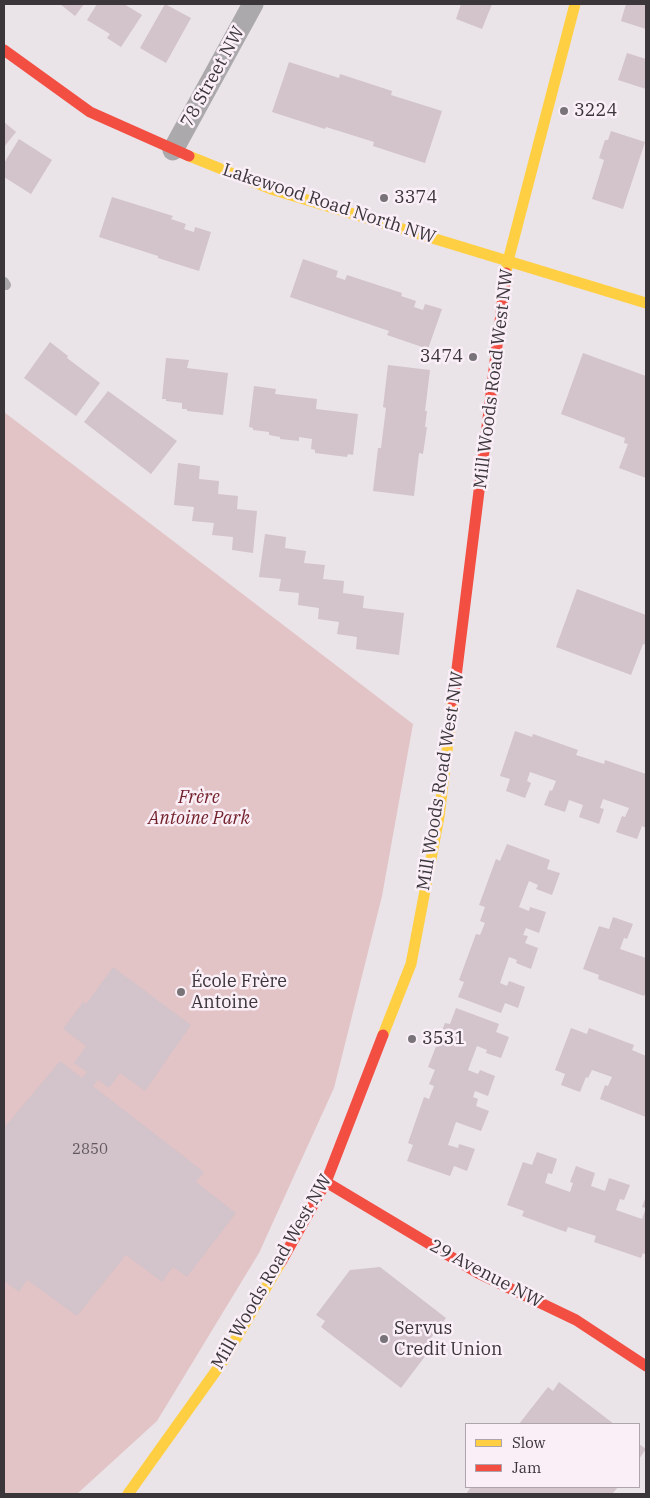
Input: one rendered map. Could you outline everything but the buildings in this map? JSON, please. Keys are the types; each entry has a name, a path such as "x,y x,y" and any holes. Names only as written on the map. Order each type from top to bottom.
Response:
{"street":[{"name":"78 Street NW","path":"173,150 253,4"},
{"name":"Mill Woods Road West NW","path":"128,1494 183,1419 250,1317 326,1182 411,964 439,817 508,262 575,4"},
{"name":"Lakewood Road North NW","path":"4,50 90,112 173,150 271,189 646,303"},
{"name":"29 Avenue NW","path":"326,1182 478,1273 576,1320 646,1366"}],"green space":[{"name":"Frère Antoine Park","path":"4,412 413,724 382,896 334,1088 259,1253 157,1421 77,1494 4,1494"}],"traffic: slow":[{"path":"506,273 575,4"},
{"path":"189,156 271,189 646,303"},
{"path":"383,1035 411,964 439,817 453,701"},
{"path":"128,1494 223,1361 281,1262"}],"traffic: jam":[{"path":"4,50 90,112 189,156"},
{"path":"453,701 506,273"},
{"path":"281,1262 326,1182 383,1035"},
{"path":"326,1182 478,1273 576,1320 646,1366"}],"place":[{"name":"3224","path":"564,111"},
{"name":"3374","path":"384,198"},
{"name":"3474","path":"473,357"},
{"name":"École Frère Antoine","path":"181,992"},
{"name":"3531","path":"412,1039"},
{"name":"Servus Credit Union","path":"384,1339"}]}
